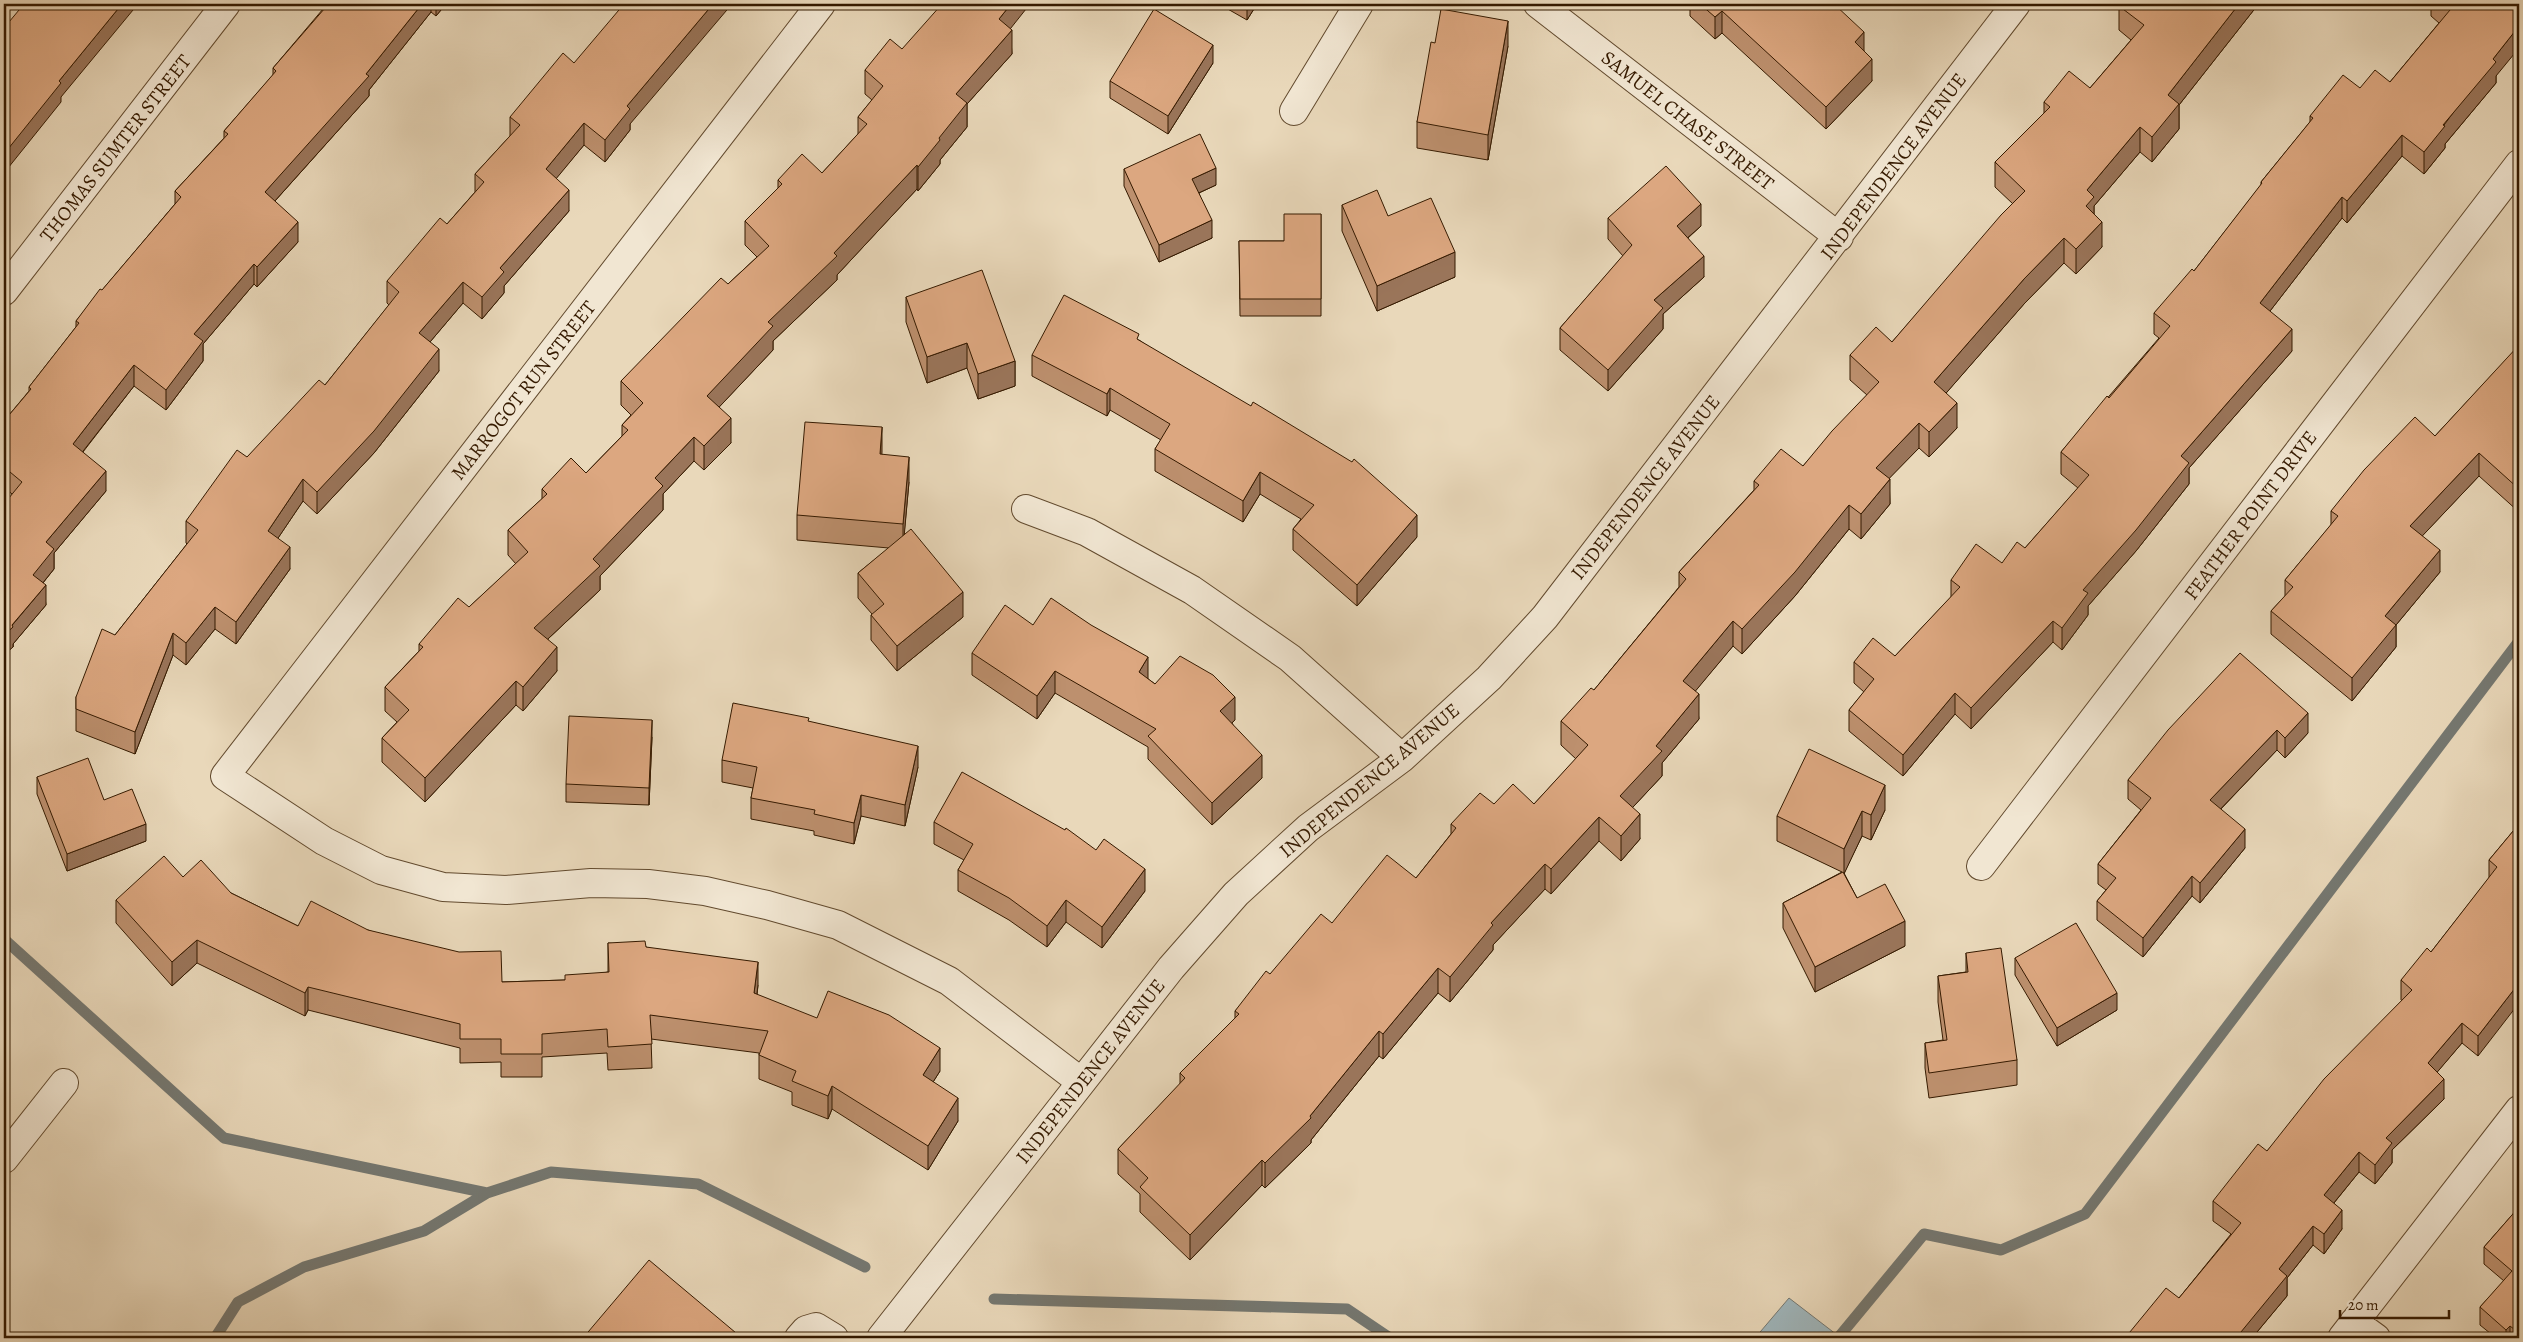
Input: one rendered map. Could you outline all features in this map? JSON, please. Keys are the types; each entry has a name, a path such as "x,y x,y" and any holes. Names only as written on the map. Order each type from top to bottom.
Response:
{"street":[{"name":"THOMAS SUMTER STREET","path":"4,291 226,4"},
{"name":"MARROGOT RUN STREET","path":"821,4 225,776 332,845 381,870 443,887 506,890 591,882 648,884 705,891 838,924 948,981 1080,1081"},
{"path":"1294,111 1359,4"},
{"name":"SAMUEL CHASE STREET","path":"1538,4 1838,237"},
{"name":"INDEPENDENCE AVENUE","path":"881,1338 1080,1081 1171,968 1236,894 1308,828 1402,758 1489,678 1545,617 2016,4"},
{"name":"FEATHER POINT DRIVE","path":"1981,866 2519,164"},
{"path":"1026,509 1087,532 1192,590 1290,658 1402,758"},
{"path":"4,1159 64,1083"},
{"path":"2376,1338 2348,1330 2519,1110"},
{"path":"799,1338 806,1330 816,1326 834,1338"}],"water":[{"path":"1789,1298 1841,1338 1755,1338"}],"building":[{"path":"24,4 122,4 59,81 61,83 4,154 4,28"},
{"path":"325,4 422,4 366,74 369,76 265,192 298,222 257,267 254,264 194,334 203,341 166,390 134,365 73,444 106,471 46,542 54,549 33,575 46,585 12,625 13,627 4,635 4,504 22,482 4,467 4,421 31,389 29,387 79,323 76,321 100,289 102,290 181,197 175,191 228,134 224,131 276,71 273,68 325,8 323,6"},
{"path":"624,4 713,4 627,106 630,109 605,140 584,123 546,169 569,190 500,268 504,272 482,297 463,282 419,333 439,349 374,431 317,492 303,479 268,531 290,547 236,622 215,607 186,643 173,633 135,732 76,709 76,697 102,629 115,635 198,530 186,521 237,450 247,457 319,380 325,385 399,292 387,281 440,218 447,224 484,182 475,174 520,125 510,117 563,53 574,63"},
{"path":"942,4 1011,4 999,19 1012,30 956,94 967,103 918,167 917,165 834,253 837,256 768,322 773,326 707,396 731,418 704,446 694,437 655,478 663,486 593,559 600,566 534,628 557,647 523,687 516,681 425,778 382,738 409,710 385,687 423,647 419,644 458,598 469,607 528,552 508,530 547,494 542,489 571,458 586,473 628,430 622,425 643,403 621,381 721,278 728,284 769,246 745,221 782,184 778,180 802,154 822,173 867,124 858,117 883,86 865,70 890,39 902,49"},
{"path":"1700,4 1834,4 1864,32 1855,42 1872,59 1826,107 1722,11 1715,17"},
{"path":"2120,4 2239,4 2168,95 2179,104 2152,137 2140,127 2087,190 2094,197 2086,206 2102,222 2076,249 2064,238 2024,279 1934,382 1957,403 1929,432 1919,423 1876,468 1890,479 1861,514 1849,505 1795,572 1742,629 1733,621 1683,681 1699,694 1656,746 1662,751 1620,796 1640,814 1621,836 1599,817 1551,869 1545,864 1491,923 1493,925 1450,977 1438,968 1383,1034 1379,1031 1310,1116 1311,1118 1265,1163 1262,1160 1190,1235 1140,1187 1148,1178 1118,1149 1185,1078 1180,1073 1239,1014 1235,1011 1266,971 1270,974 1321,914 1332,923 1387,855 1416,878 1456,828 1451,824 1480,793 1494,804 1513,784 1534,804 1588,745 1561,721 1591,688 1594,690 1686,579 1679,572 1759,485 1754,481 1781,449 1803,466 1832,431 1879,382 1850,355 1876,327 1892,342 2001,215 2025,191 1995,162 2050,107 2044,102 2069,71 2090,88 2144,25 2119,6"},
{"path":"2442,4 2519,4 2519,26 2493,59 2496,62 2443,125 2445,126 2424,152 2402,135 2347,201 2342,197 2260,303 2292,329 2181,456 2189,463 2136,530 2083,590 2088,593 2062,628 2053,621 1971,708 1955,693 1903,755 1849,710 1874,679 1854,662 1873,638 1895,656 1960,587 1951,580 1976,544 2002,563 2017,542 2025,548 2089,475 2061,452 2107,396 2109,398 2170,326 2154,313 2192,269 2194,271 2261,182 2313,118 2310,116 2343,75 2360,88 2375,70 2390,82 2450,10"},
{"path":"1154,9 1213,45 1168,116 1110,81"},
{"path":"1441,9 1508,21 1488,135 1417,122 1431,42 1435,43"},
{"path":"1200,134 1216,168 1192,179 1212,220 1159,245 1124,169"},
{"path":"1666,166 1701,204 1677,226 1704,256 1654,300 1663,308 1608,370 1560,328 1632,245 1608,218"},
{"path":"1377,190 1388,216 1431,198 1455,252 1377,286 1342,205"},
{"path":"1284,214 1321,214 1321,299 1240,299 1239,241 1284,241"},
{"path":"982,270 1015,361 978,374 967,343 927,357 906,297"},
{"path":"1064,295 1139,334 1137,339 1251,406 1253,402 1352,462 1354,459 1417,515 1357,585 1293,529 1314,505 1260,472 1243,501 1155,449 1170,424 1110,388 1107,394 1032,355"},
{"path":"2519,322 2519,332 2515,328"},
{"path":"2519,345 2519,489 2479,453 2410,526 2440,550 2385,616 2396,625 2352,678 2271,611 2293,587 2285,580 2338,516 2331,511 2364,470 2415,417 2435,436"},
{"path":"805,422 882,427 880,454 909,457 903,524 797,515"},
{"path":"911,529 963,592 897,646 871,615 884,604 858,573"},
{"path":"1051,598 1091,625 1148,657 1139,672 1155,684 1180,656 1213,675 1235,697 1220,711 1262,755 1212,803 1148,736 1156,729 1055,671 1037,696 972,653 1005,605 1033,625"},
{"path":"2240,653 2308,713 2285,738 2277,730 2210,800 2245,829 2200,883 2192,876 2143,938 2097,901 2116,878 2098,864 2151,798 2128,780 2168,730"},
{"path":"733,703 809,718 808,721 918,746 905,805 861,795 854,823 814,814 815,810 751,798 757,767 722,760"},
{"path":"569,716 652,720 649,788 566,784"},
{"path":"1809,749 1885,785 1871,815 1862,811 1844,849 1777,816"},
{"path":"88,758 104,800 132,789 146,824 67,854 37,777"},
{"path":"962,772 1065,830 1066,828 1096,850 1104,839 1145,869 1102,927 1066,900 1047,926 1009,898 958,870 973,844 934,822"},
{"path":"2519,824 2519,983 2478,1036 2462,1023 2428,1063 2444,1079 2386,1138 2392,1143 2375,1165 2359,1152 2324,1195 2342,1210 2324,1234 2313,1226 2279,1269 2287,1276 2236,1338 2125,1338 2166,1288 2179,1298 2241,1223 2213,1201 2258,1144 2267,1151 2324,1079 2412,990 2401,980 2427,948 2431,952 2497,867 2489,860"},
{"path":"164,856 183,877 201,860 231,893 298,926 311,901 368,930 459,952 501,951 502,982 565,980 565,975 609,972 608,943 645,941 646,947 758,962 754,993 817,1018 828,991 889,1015 940,1048 923,1075 958,1098 928,1146 832,1086 828,1096 792,1081 796,1071 759,1055 768,1031 650,1015 652,1044 608,1047 607,1029 542,1034 542,1054 501,1054 501,1039 460,1039 460,1024 308,987 305,993 197,940 172,962 116,900"},
{"path":"1843,872 1857,898 1885,884 1905,921 1815,967 1783,903"},
{"path":"2076,923 2117,993 2057,1028 2015,958"},
{"path":"2001,948 2017,1060 1929,1073 1925,1043 1947,1040 1938,976 1968,972 1966,953"},
{"path":"2519,1207 2519,1333 2510,1326 2506,1330 2480,1307 2512,1271 2484,1247"},
{"path":"649,1260 742,1338 583,1338"}],"waterway":[{"path":"1838,1338 1924,1234 2001,1250 2085,1214 2519,641"},
{"path":"4,939 224,1138 487,1193 551,1172 698,1184 865,1267"},
{"path":"215,1338 238,1302 304,1267 424,1231 487,1193"},
{"path":"994,1299 1347,1309 1390,1338"}]}
